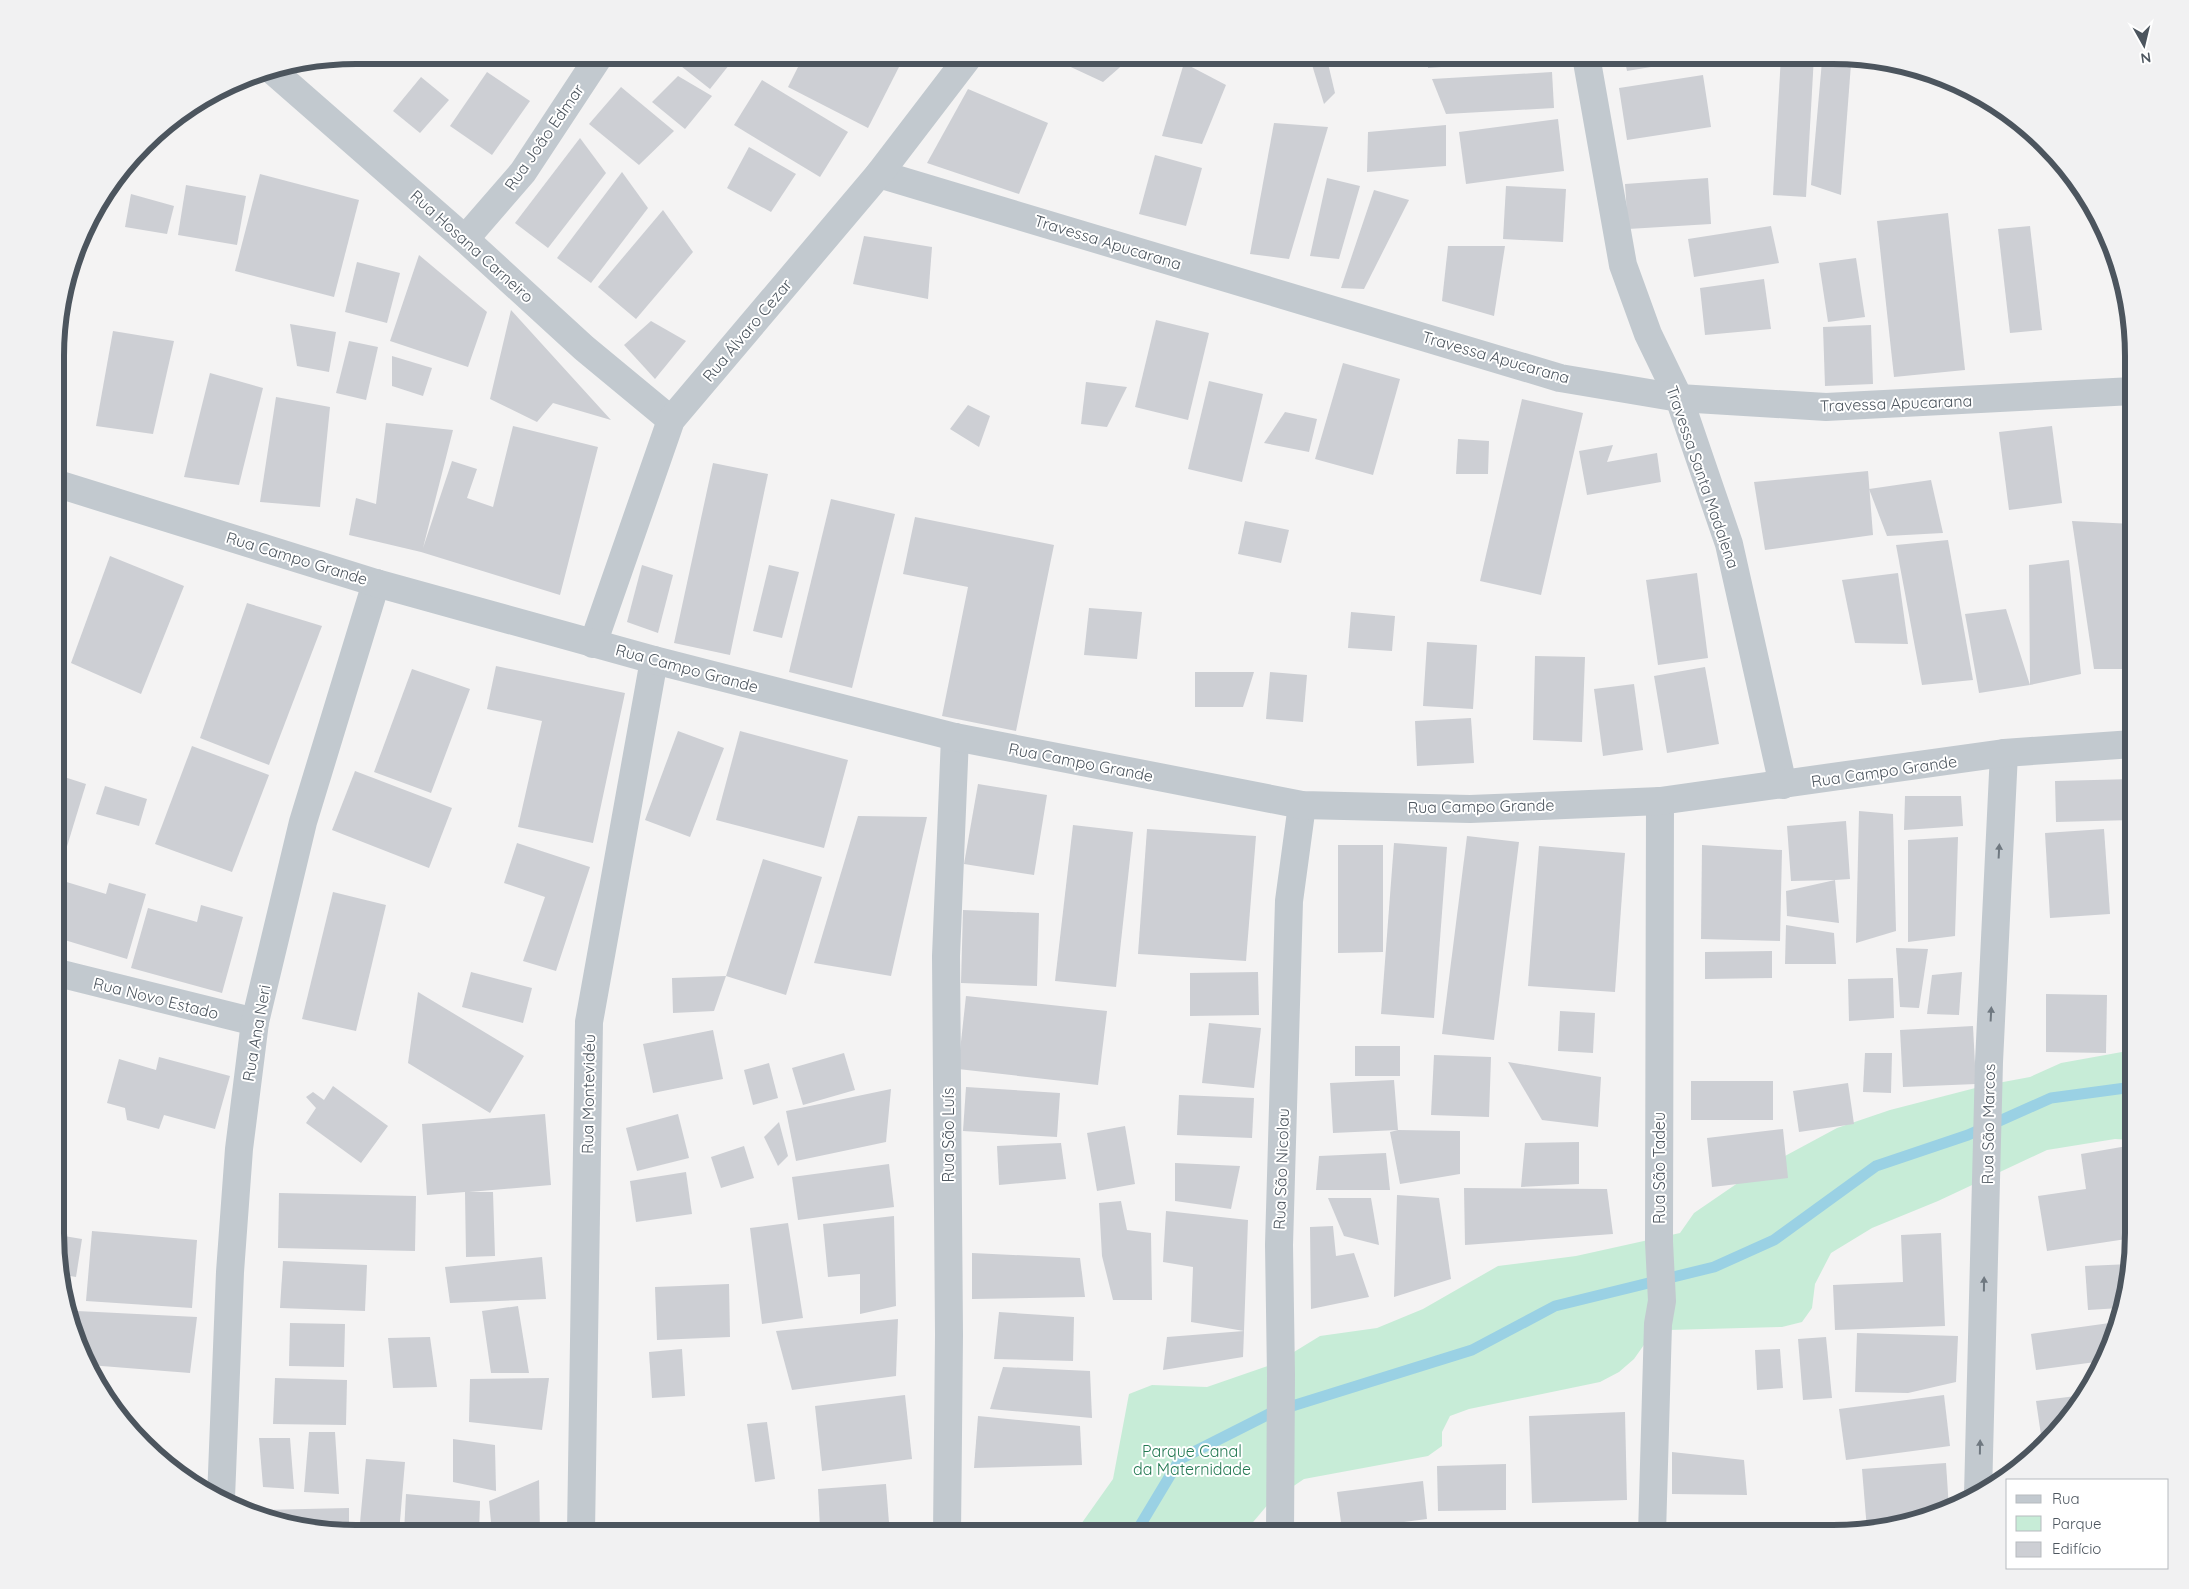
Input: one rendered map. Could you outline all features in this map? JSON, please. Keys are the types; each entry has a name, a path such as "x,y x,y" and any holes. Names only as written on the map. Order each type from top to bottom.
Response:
{"street":[{"name":"Rua João Edmar","path":"465,239 523,172 594,64"},
{"name":"Rua Álvaro Cezar","path":"594,644 671,420 879,174 963,64"},
{"name":"Travessa Santa Madalena","path":"1587,64 1623,265 1648,334 1679,398 1729,544 1783,786"},
{"name":"Rua Hosana Carneiro","path":"277,75 465,239 584,348 671,420"},
{"name":"Travessa Apucarana","path":"879,174 1560,378 1679,398 1826,407 2125,391"},
{"name":"Rua Campo Grande","path":"64,486 376,583 654,660 955,737 1302,805 1470,809 1660,801 1783,786 2004,753 2125,745"},
{"name":"Rua Ana Neri","path":"221,1492 230,1282 238,1158 255,1022 303,822 376,583"},
{"name":"Rua Montevidéu","path":"581,1525 589,1022 654,660"},
{"name":"Rua São Luís","path":"947,1525 949,1335 946,956 955,737"},
{"name":"Rua São Marcos","path":"1978,1486 1989,1062 2004,753"},
{"name":"Rua São Tadeu","path":"1652,1525 1658,1324 1662,1301 1659,1242 1660,801"},
{"name":"Rua São Nicolau","path":"1280,1525 1279,1245 1288,901 1302,805"},
{"name":"Rua Novo Estado","path":"64,974 255,1022"}],"green space":[{"name":"Parque Canal da Maternidade","path":"2125,1051 2125,1140 2115,1139 2047,1150 1938,1201 1872,1228 1831,1253 1815,1284 1812,1308 1802,1322 1782,1327 1668,1330 1646,1342 1634,1359 1619,1372 1600,1382 1469,1409 1450,1416 1442,1432 1442,1446 1428,1456 1304,1479 1270,1502 1251,1525 1080,1525 1113,1479 1129,1394 1152,1385 1207,1387 1276,1363 1320,1336 1377,1328 1423,1309 1498,1266 1576,1256 1680,1233 1694,1213 1748,1176 1837,1128 1890,1110 1987,1085 2030,1077 2061,1063"}],"building":[{"path":"678,64 730,64 710,89"},
{"path":"800,64 900,65 868,128 788,87"},
{"path":"1064,64 1124,64 1103,82"},
{"path":"1184,64 1226,85 1202,144 1162,136"},
{"path":"1312,64 1328,64 1335,93 1324,104"},
{"path":"1428,64 1483,64 1428,68"},
{"path":"1626,64 1669,64 1627,71"},
{"path":"1781,64 1814,64 1806,197 1773,195"},
{"path":"1822,64 1851,64 1841,195 1811,185"},
{"path":"487,72 530,101 492,155 450,126"},
{"path":"1552,72 1554,108 1446,114 1432,79"},
{"path":"1703,75 1711,127 1627,140 1619,88"},
{"path":"678,76 712,96 685,129 652,102"},
{"path":"421,77 449,100 420,133 393,111"},
{"path":"762,80 848,132 820,177 734,125"},
{"path":"621,87 674,131 639,165 589,124"},
{"path":"968,89 1048,123 1019,194 927,163"},
{"path":"1558,119 1564,171 1466,184 1459,132"},
{"path":"1274,123 1328,127 1289,259 1250,254"},
{"path":"1446,125 1446,166 1367,172 1368,132"},
{"path":"580,138 606,173 548,248 515,223"},
{"path":"749,147 796,174 771,212 727,188"},
{"path":"1155,155 1202,168 1186,226 1139,214"},
{"path":"622,172 648,208 591,283 557,258"},
{"path":"260,174 359,200 334,297 235,271"},
{"path":"1327,178 1360,186 1339,259 1310,256"},
{"path":"1708,178 1711,224 1628,229 1625,184"},
{"path":"186,185 246,196 237,245 178,235"},
{"path":"1506,186 1566,189 1563,242 1503,239"},
{"path":"1374,190 1409,200 1364,289 1341,288"},
{"path":"131,194 174,206 167,234 125,227"},
{"path":"663,210 693,252 636,319 598,287"},
{"path":"1948,213 1965,370 1894,377 1877,221"},
{"path":"1771,226 1779,263 1694,277 1688,239"},
{"path":"2030,226 2042,330 2010,333 1998,229"},
{"path":"864,236 932,247 928,299 853,284"},
{"path":"1448,246 1505,246 1494,316 1442,301"},
{"path":"419,255 487,312 468,367 390,341"},
{"path":"1856,258 1865,317 1828,322 1819,263"},
{"path":"357,262 400,273 387,323 345,312"},
{"path":"1764,279 1771,329 1705,335 1700,288"},
{"path":"511,310 611,420 553,403 537,422 490,399"},
{"path":"1156,320 1209,333 1188,420 1135,407"},
{"path":"651,321 686,341 655,379 624,345"},
{"path":"290,324 336,332 329,372 297,366"},
{"path":"1871,325 1873,384 1825,386 1823,327"},
{"path":"113,331 174,341 153,434 96,426"},
{"path":"349,341 378,347 366,400 336,393"},
{"path":"392,356 432,368 423,396 392,386"},
{"path":"1343,363 1400,379 1373,475 1315,459"},
{"path":"210,373 263,388 239,485 184,477"},
{"path":"1209,381 1263,394 1242,482 1188,469"},
{"path":"1086,382 1127,387 1107,427 1081,424"},
{"path":"276,397 330,407 320,507 260,502"},
{"path":"1522,399 1583,413 1541,595 1480,581"},
{"path":"968,405 990,416 979,447 950,429"},
{"path":"1285,412 1317,419 1309,452 1264,443"},
{"path":"386,423 453,430 423,548 452,461 477,469 467,498 493,507 513,426 598,447 560,595 421,552 349,535 356,498 376,504"},
{"path":"2052,426 2062,503 2009,510 1999,432"},
{"path":"1458,439 1489,441 1488,474 1456,474"},
{"path":"1613,445 1607,462 1657,453 1661,482 1587,495 1579,451"},
{"path":"713,463 768,474 730,655 674,643"},
{"path":"1868,471 1873,535 1765,550 1754,482"},
{"path":"1931,480 1943,533 1887,536 1869,489"},
{"path":"831,499 895,514 852,688 789,672"},
{"path":"915,517 1054,545 1016,731 942,716 968,587 903,574"},
{"path":"1245,521 1289,530 1281,563 1238,554"},
{"path":"2072,521 2125,524 2125,669 2094,669"},
{"path":"1948,540 1973,680 1922,685 1896,545"},
{"path":"110,556 184,586 141,694 71,663"},
{"path":"2069,560 2081,674 2030,685 2029,565"},
{"path":"642,565 673,575 658,633 627,622"},
{"path":"769,565 799,572 782,638 753,631"},
{"path":"1697,573 1708,658 1658,665 1646,580"},
{"path":"1898,573 1908,644 1855,643 1842,580"},
{"path":"247,603 322,626 269,765 200,738"},
{"path":"1089,608 1142,612 1137,659 1084,655"},
{"path":"2006,609 2030,685 1979,693 1965,614"},
{"path":"1351,612 1395,616 1392,651 1348,648"},
{"path":"1427,642 1477,645 1473,709 1423,706"},
{"path":"1535,656 1585,657 1582,742 1533,740"},
{"path":"496,666 625,693 593,843 518,827 542,721 487,709"},
{"path":"1705,667 1719,744 1667,753 1654,676"},
{"path":"412,669 470,689 431,793 374,772"},
{"path":"1195,672 1254,672 1243,707 1195,707"},
{"path":"1270,672 1307,675 1303,722 1266,719"},
{"path":"1634,684 1643,750 1603,756 1594,689"},
{"path":"1471,718 1474,763 1417,766 1415,721"},
{"path":"678,731 724,748 690,837 645,820"},
{"path":"740,731 848,760 824,848 716,820"},
{"path":"192,746 269,775 232,872 155,844"},
{"path":"355,771 452,808 429,868 332,830"},
{"path":"64,777 86,784 64,856"},
{"path":"2125,779 2125,820 2056,822 2055,781"},
{"path":"978,784 1047,795 1034,875 964,864"},
{"path":"105,786 147,799 139,826 96,814"},
{"path":"1905,796 1961,796 1963,826 1904,830"},
{"path":"1859,811 1893,814 1896,931 1856,943"},
{"path":"858,816 927,817 891,976 814,963"},
{"path":"1846,821 1850,879 1791,881 1787,826"},
{"path":"1073,825 1133,832 1116,987 1055,981"},
{"path":"1147,829 1256,836 1246,961 1138,954"},
{"path":"2104,829 2110,914 2050,918 2045,833"},
{"path":"1467,836 1519,842 1494,1040 1442,1034"},
{"path":"1958,837 1955,936 1908,942 1908,840"},
{"path":"2125,839 2125,878 2122,878"},
{"path":"517,843 590,867 556,971 523,961 545,897 504,883"},
{"path":"1394,843 1447,847 1434,1018 1381,1014"},
{"path":"1338,845 1383,845 1383,952 1338,953"},
{"path":"1702,845 1782,850 1780,941 1701,939"},
{"path":"1539,846 1625,853 1615,992 1528,986"},
{"path":"763,859 822,877 786,995 726,976"},
{"path":"1835,880 1839,923 1787,916 1786,891"},
{"path":"64,881 106,894 109,883 146,894 127,959 64,940"},
{"path":"2124,888 2125,888 2125,932"},
{"path":"333,892 386,905 356,1031 302,1019"},
{"path":"201,905 243,917 222,993 131,968 148,908 197,922"},
{"path":"963,910 1039,913 1037,986 961,983"},
{"path":"1786,925 1834,933 1836,964 1785,964"},
{"path":"1896,948 1928,949 1919,1008 1900,1007"},
{"path":"1772,951 1772,978 1705,979 1705,952"},
{"path":"471,972 532,988 523,1023 462,1007"},
{"path":"1258,972 1259,1015 1190,1016 1190,973"},
{"path":"1962,972 1959,1015 1927,1014 1932,975"},
{"path":"726,976 714,1011 673,1013 672,978"},
{"path":"1893,978 1894,1018 1849,1021 1848,979"},
{"path":"418,992 524,1056 490,1113 408,1063"},
{"path":"2046,994 2107,995 2106,1053 2046,1052"},
{"path":"966,996 1107,1011 1098,1085 958,1069"},
{"path":"1560,1011 1595,1013 1593,1053 1558,1051"},
{"path":"1209,1023 1261,1028 1254,1088 1202,1083"},
{"path":"1973,1026 1976,1084 1903,1087 1900,1030"},
{"path":"713,1030 723,1079 653,1093 643,1044"},
{"path":"1355,1046 1400,1046 1400,1076 1355,1076"},
{"path":"844,1053 855,1090 803,1105 792,1068"},
{"path":"1865,1053 1892,1053 1891,1093 1863,1092"},
{"path":"1434,1055 1491,1057 1489,1117 1431,1115"},
{"path":"159,1057 230,1076 215,1129 164,1115 159,1129 127,1120 125,1108 107,1103 119,1059 156,1070"},
{"path":"1508,1062 1601,1077 1598,1127 1542,1120"},
{"path":"769,1063 778,1098 753,1105 744,1070"},
{"path":"1394,1080 1398,1130 1333,1133 1330,1083"},
{"path":"1691,1081 1773,1081 1773,1120 1691,1120"},
{"path":"1848,1083 1854,1124 1799,1132 1793,1091"},
{"path":"333,1086 388,1126 361,1163 306,1123 316,1108 306,1097 313,1092 324,1100"},
{"path":"966,1087 1060,1093 1057,1137 963,1131"},
{"path":"891,1089 886,1142 796,1161 786,1111"},
{"path":"1179,1095 1254,1098 1252,1138 1177,1135"},
{"path":"545,1114 551,1185 469,1192 493,1192 495,1256 466,1257 465,1192 427,1195 422,1124"},
{"path":"678,1114 689,1158 637,1171 626,1128"},
{"path":"779,1122 788,1156 778,1166 764,1137"},
{"path":"1125,1126 1135,1184 1097,1191 1087,1133"},
{"path":"1783,1129 1788,1178 1712,1187 1707,1138"},
{"path":"1398,1130 1460,1131 1460,1174 1400,1184 1390,1132"},
{"path":"1579,1142 1579,1184 1521,1187 1525,1143"},
{"path":"1061,1143 1066,1179 999,1185 997,1146"},
{"path":"744,1146 754,1178 721,1188 711,1157"},
{"path":"2125,1146 2125,1239 2047,1251 2038,1196 2086,1189 2081,1154"},
{"path":"1386,1153 1390,1190 1316,1190 1319,1156"},
{"path":"1175,1163 1240,1166 1231,1209 1175,1201"},
{"path":"889,1164 894,1207 798,1220 792,1177"},
{"path":"686,1172 692,1214 636,1222 630,1181"},
{"path":"1464,1188 1607,1189 1613,1234 1465,1245"},
{"path":"279,1193 416,1196 415,1251 278,1248"},
{"path":"1397,1195 1439,1198 1451,1279 1394,1297"},
{"path":"1328,1198 1371,1198 1379,1245 1344,1236"},
{"path":"1121,1201 1127,1230 1151,1233 1152,1300 1113,1300 1102,1256 1099,1203"},
{"path":"1166,1211 1248,1220 1244,1331 1191,1322 1193,1267 1163,1262"},
{"path":"894,1216 896,1306 860,1314 860,1274 828,1277 823,1224"},
{"path":"788,1223 803,1318 762,1324 750,1228"},
{"path":"1333,1226 1336,1256 1354,1253 1369,1297 1311,1309 1310,1227"},
{"path":"92,1231 197,1240 192,1308 86,1301"},
{"path":"1941,1233 1945,1326 1835,1330 1833,1285 1903,1282 1901,1235"},
{"path":"64,1236 82,1239 76,1277 67,1275"},
{"path":"972,1253 1080,1258 1085,1297 972,1299"},
{"path":"542,1257 546,1299 450,1303 445,1267"},
{"path":"283,1261 367,1265 365,1311 280,1308"},
{"path":"2124,1264 2115,1308 2088,1310 2085,1266"},
{"path":"729,1284 730,1337 657,1340 655,1287"},
{"path":"518,1306 529,1373 491,1373 482,1311"},
{"path":"77,1311 197,1317 190,1373 96,1366 77,1318"},
{"path":"999,1312 1074,1317 1073,1361 994,1359"},
{"path":"898,1319 896,1376 792,1390 776,1331"},
{"path":"290,1323 345,1324 344,1367 289,1366"},
{"path":"2111,1323 2095,1362 2036,1370 2031,1334"},
{"path":"1244,1331 1243,1357 1163,1370 1167,1337"},
{"path":"1857,1333 1958,1336 1956,1382 1908,1393 1855,1392"},
{"path":"430,1337 437,1387 393,1388 388,1338"},
{"path":"1826,1337 1832,1398 1803,1400 1798,1339"},
{"path":"682,1349 685,1396 652,1398 649,1352"},
{"path":"1780,1349 1783,1388 1757,1390 1755,1350"},
{"path":"1003,1367 1090,1371 1092,1418 990,1409"},
{"path":"275,1378 347,1380 346,1425 273,1424"},
{"path":"549,1378 542,1430 469,1422 470,1379"},
{"path":"905,1395 912,1459 822,1471 815,1406"},
{"path":"1944,1395 1950,1446 1846,1460 1839,1409"},
{"path":"2075,1396 2053,1426 2045,1434 2041,1435 2036,1401"},
{"path":"1625,1412 1627,1500 1532,1503 1529,1416"},
{"path":"978,1416 1080,1426 1082,1465 974,1468"},
{"path":"767,1422 775,1479 755,1482 747,1424"},
{"path":"309,1432 335,1432 339,1494 304,1492"},
{"path":"259,1438 290,1438 294,1489 263,1487"},
{"path":"453,1439 495,1445 496,1491 453,1482"},
{"path":"1672,1452 1744,1460 1747,1495 1672,1494"},
{"path":"366,1459 405,1462 400,1525 360,1525"},
{"path":"1946,1463 1949,1501 1909,1515 1866,1523 1862,1469"},
{"path":"1506,1464 1506,1510 1438,1511 1437,1466"},
{"path":"539,1480 540,1525 491,1525 489,1501"},
{"path":"1423,1481 1427,1519 1381,1525 1341,1525 1337,1492"},
{"path":"886,1484 889,1523 820,1525 818,1489"},
{"path":"406,1494 480,1501 479,1525 404,1525"},
{"path":"349,1508 349,1525 299,1520 262,1510"}],"waterway":[{"path":"1140,1525 1180,1459 1273,1412 1472,1350 1555,1306 1714,1267 1774,1240 1876,1166 1968,1135 2051,1098 2125,1088"}]}
